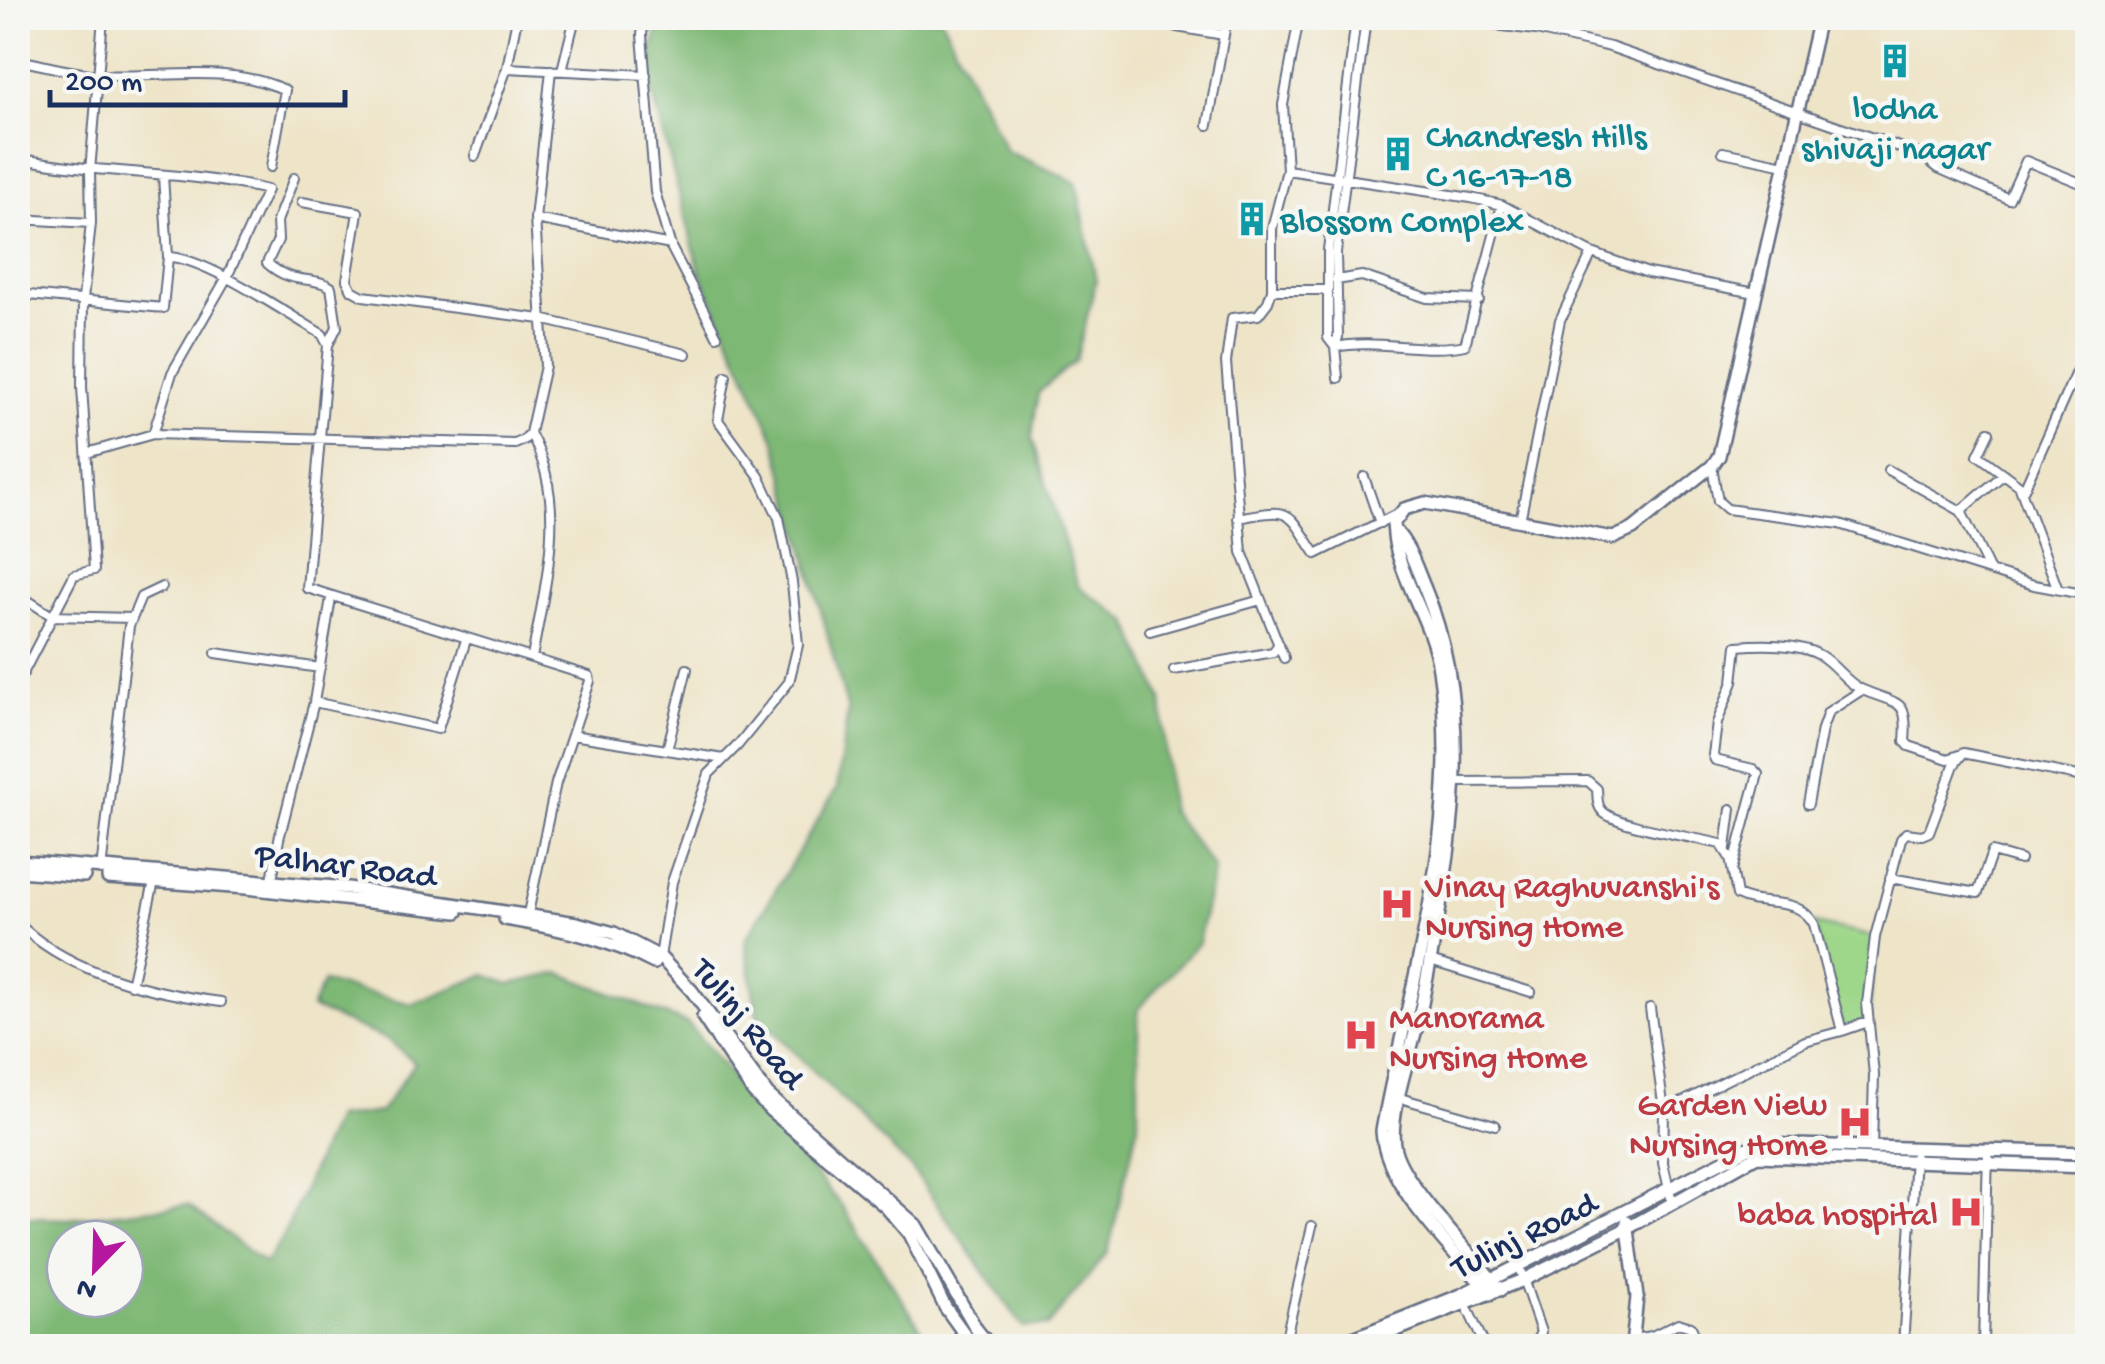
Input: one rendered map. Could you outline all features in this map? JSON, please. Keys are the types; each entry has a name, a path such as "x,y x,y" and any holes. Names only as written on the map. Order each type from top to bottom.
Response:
{"main road":[{"path":"1491,1287 1414,1202 1390,1168 1383,1150 1382,1131 1428,961 1448,852 1451,782 1450,665 1429,599 1405,541 1394,528 1397,514 1425,503 1614,538 1624,536 1712,466 1719,456 1819,18"},
{"path":"1451,782 1410,1007 1394,1148 1423,1196 1491,1287"},
{"name":"Palhar Road","path":"18,861 527,919"},
{"name":"Palhar Road","path":"18,871 272,880 348,888 614,933 658,961"},
{"name":"Tulinj Road","path":"658,961 697,1007 753,1092 886,1207 909,1234 945,1307 973,1346"},
{"name":"Tulinj Road","path":"658,961 692,991 768,1095 916,1225 976,1330 990,1346"},
{"name":"Tulinj Road","path":"1521,1274 1667,1188 1762,1144 1872,1147 1915,1154"},
{"name":"Tulinj Road","path":"1988,1158 2088,1153"},
{"name":"Tulinj Road","path":"1355,1346 1375,1343 1628,1228 1757,1156 1915,1154 2088,1167"},
{"path":"1626,1213 1637,1297 1632,1343"},
{"name":"Tulinj Road","path":"1333,1346 1464,1300"}],"street":[{"path":"18,683 22,664 74,574 94,570 82,387 83,299 104,18"},
{"path":"475,156 506,68 517,18"},
{"path":"562,70 574,18"},
{"path":"644,18 655,192 670,245 716,336"},
{"path":"1147,18 1182,29 1224,35"},
{"path":"1208,125 1227,18"},
{"path":"1284,658 1242,552 1226,362 1232,318 1258,315 1272,290 1272,228 1288,170 1283,105 1300,18"},
{"path":"1338,378 1335,346 1340,178 1356,18"},
{"path":"1335,346 1328,338 1326,280 1366,18"},
{"path":"1436,18 1536,30 1610,47 1894,143 1922,155 1938,168 2009,199 2026,161 2088,186"},
{"path":"18,60 101,75 179,72 265,81 285,90 271,167"},
{"path":"506,68 646,75"},
{"path":"87,454 153,434 515,444 524,440 530,433 545,366 535,220 551,70"},
{"path":"1723,152 1784,165"},
{"path":"18,158 90,171 223,179 267,190 226,279 172,373 153,434"},
{"path":"1288,170 1502,206 1592,253 1648,273 1756,293"},
{"path":"18,294 163,308 168,257 163,176"},
{"path":"294,178 278,222 278,240 267,263 298,281 329,284 335,295 337,318 328,346 307,588 588,676 541,842 527,919"},
{"path":"302,202 358,212 347,280 352,290 363,296 541,319 686,354"},
{"path":"1335,346 1351,343 1444,350 1466,345 1502,206"},
{"path":"18,219 91,223"},
{"path":"535,220 670,245"},
{"path":"1520,521 1560,320 1592,253"},
{"path":"168,257 190,260 226,279 322,334 328,346"},
{"path":"1326,280 1370,277 1427,298 1479,300"},
{"path":"1272,290 1326,290"},
{"path":"1989,432 1978,455 2024,489 2088,346"},
{"path":"658,961 672,882 709,774 789,682 798,645 792,582 778,518 760,476 718,420 726,376"},
{"path":"530,433 548,475 552,510 552,538 532,658"},
{"path":"1712,466 1722,507 1840,524 2034,585 2088,595"},
{"path":"1888,470 1961,511 1989,569"},
{"path":"1961,511 2004,474"},
{"path":"1364,477 1380,524"},
{"path":"2018,484 2057,587"},
{"path":"1238,518 1282,512 1294,518 1316,554 1397,514"},
{"path":"100,870 132,618 141,597 162,587"},
{"path":"18,594 52,616 132,618"},
{"path":"272,880 278,839 314,702 331,598"},
{"path":"1150,630 1261,600"},
{"path":"314,702 438,730 466,640"},
{"path":"1174,670 1274,652 1279,644"},
{"path":"1732,871 1758,774 1753,769 1721,763 1714,755 1718,723 1734,675 1735,649 1743,645 1802,649 1821,656 1862,690 1886,697 1903,710 1907,718 1905,741 1909,746 1948,759 1963,753 2088,778"},
{"path":"216,653 320,668"},
{"path":"667,750 687,669"},
{"path":"1808,804 1828,712 1862,690"},
{"path":"572,735 724,759"},
{"path":"1872,1147 1874,1074 1868,1022 1875,936 1904,834 1929,832 1954,765 1963,753"},
{"path":"1451,782 1588,781 1598,788 1598,804 1604,813 1726,848"},
{"path":"1731,809 1726,848 1734,891 1746,900 1786,904 1808,912 1842,1031"},
{"path":"1890,878 1978,892 1992,852 2020,860"},
{"path":"131,984 155,878"},
{"path":"18,922 37,941 131,984 160,994 221,1002"},
{"path":"1428,961 1530,992"},
{"path":"1650,1008 1664,1110 1664,1163 1672,1202"},
{"path":"1664,1110 1805,1040 1868,1022"},
{"path":"1400,1098 1495,1125"},
{"path":"1903,1346 1915,1154"},
{"path":"1983,1346 1988,1158"},
{"path":"1284,1346 1312,1226"},
{"path":"1521,1274 1542,1332 1534,1346"},
{"path":"1464,1300 1485,1346"},
{"path":"1632,1343 1678,1323 1691,1327 1700,1346"}],"green space":[{"path":"660,18 941,18 1006,151 1076,182 1096,281 1076,360 1038,393 1032,437 1078,586 1128,621 1162,699 1170,811 1214,868 1198,943 1138,1009 1138,1125 1108,1252 1048,1326 1023,1327 912,1169 757,1015 745,941 837,788 848,711 775,440 700,272 647,73"},
{"path":"1814,924 1875,937 1868,1022 1842,1031"},
{"path":"560,973 688,1024 842,1206 932,1346 18,1346 18,1217 67,1219 188,1205 265,1264 283,1237 335,1118 380,1112 415,1063 388,1040 311,1008 323,982 412,1004 485,975 510,984"}],"place":[{"name":"lodha shivaji nagar","path":"1895,61"},
{"name":"Chandresh Hills C 16-17-18","path":"1398,154"},
{"name":"Blossom Complex","path":"1252,219"},
{"name":"Vinay Raghuvanshi's Nursing Home","path":"1397,904"},
{"name":"Manorama Nursing Home","path":"1361,1035"},
{"name":"Garden View Nursing Home","path":"1855,1122"},
{"name":"baba hospital","path":"1966,1212"}]}
